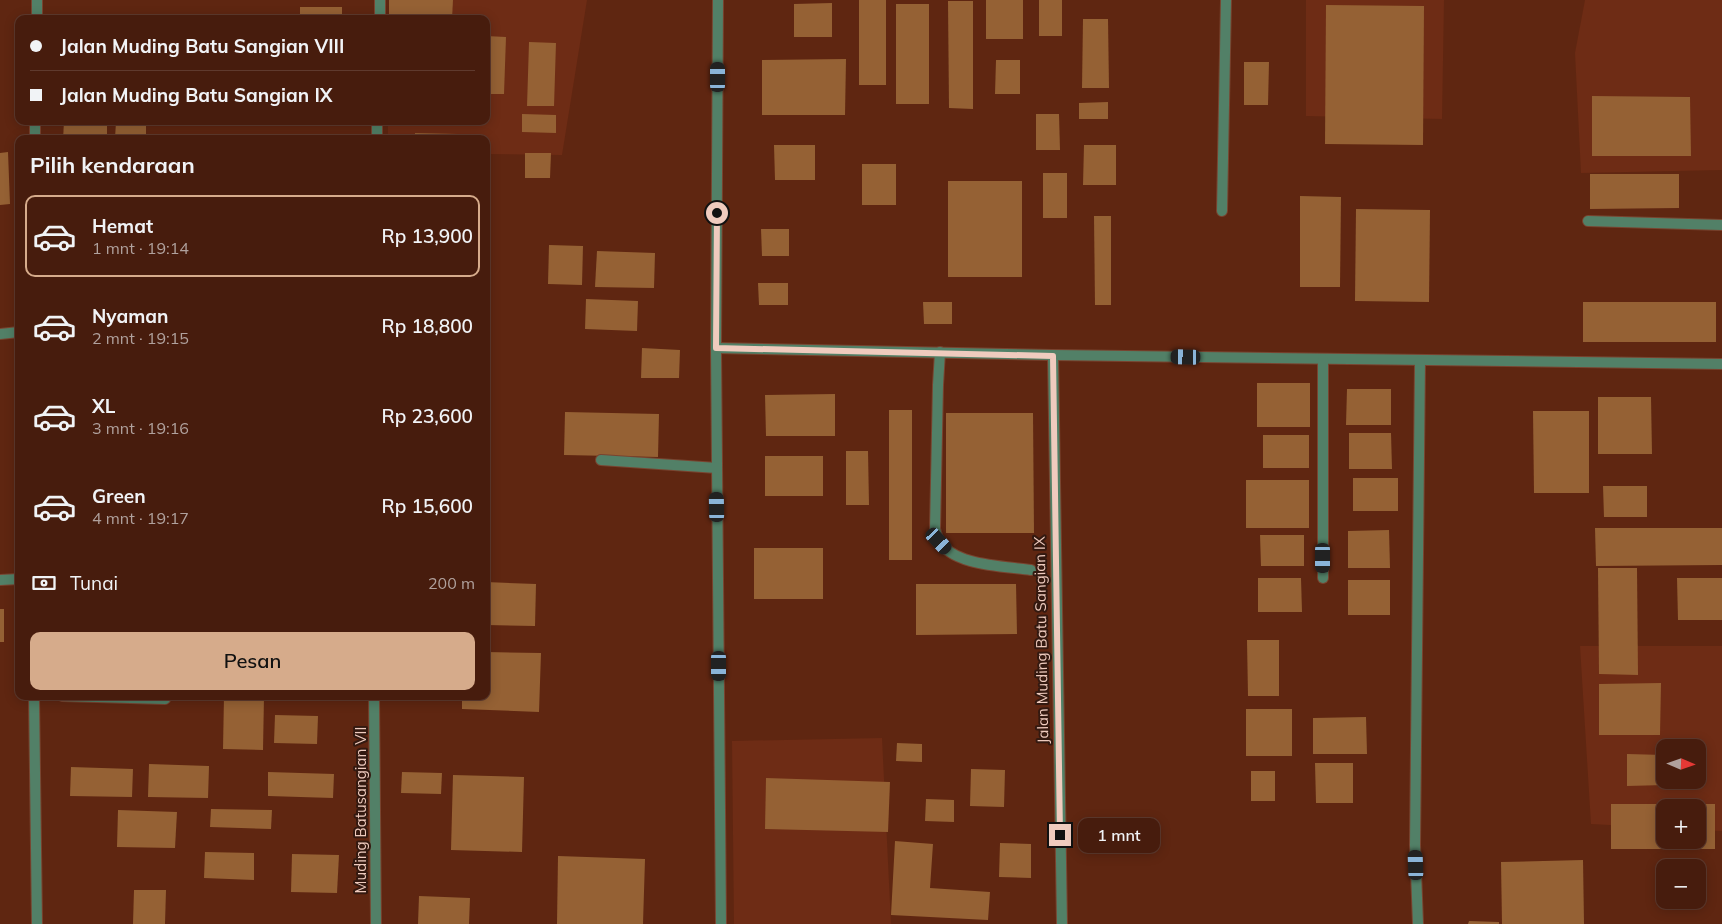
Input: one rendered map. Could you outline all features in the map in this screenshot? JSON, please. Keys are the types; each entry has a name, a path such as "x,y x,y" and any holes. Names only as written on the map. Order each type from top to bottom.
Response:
{"street":[{"path":"37,0 37,15"},
{"path":"380,0 380,15"},
{"path":"718,0 716,348 721,924"},
{"path":"1222,211 1226,0"},
{"path":"1588,221 1722,225"},
{"path":"0,334 15,332"},
{"path":"716,348 1053,356 1722,364"},
{"path":"940,352 935,529 939,541 949,552 969,562 1031,570"},
{"name":"Jalan Muding Batu Sangian IX","path":"1053,356 1062,924"},
{"path":"1323,360 1323,578"},
{"path":"1418,924 1415,835 1420,361"},
{"path":"601,460 717,468"},
{"path":"0,580 15,579"},
{"path":"34,700 37,924"},
{"name":"Muding Batusangian VII","path":"374,700 376,924"}],"shaded area":[{"path":"391,0 587,0 562,155 490,154 490,135 388,135 388,125 490,125 490,15 390,15"},
{"path":"1306,0 1444,0 1442,119 1306,116"},
{"path":"1585,0 1722,0 1722,170 1581,173 1575,53"},
{"path":"1580,646 1722,646 1722,831 1706,830 1706,799 1656,799 1656,828 1591,824"},
{"path":"882,738 891,924 734,924 732,741"}],"building":[{"path":"389,0 453,0 452,15 389,15"},
{"path":"859,0 886,0 886,85 859,85"},
{"path":"986,0 1023,0 1023,39 986,39"},
{"path":"1039,0 1062,0 1062,36 1039,36"},
{"path":"948,1 973,1 973,109 949,108"},
{"path":"832,3 832,37 794,37 794,4"},
{"path":"896,4 929,4 929,104 896,104"},
{"path":"1326,5 1424,6 1423,145 1325,144"},
{"path":"300,7 342,7 342,15 300,15"},
{"path":"1083,19 1108,19 1109,88 1082,88"},
{"path":"490,36 506,37 504,94 490,94"},
{"path":"529,42 556,43 554,106 527,106"},
{"path":"846,59 845,115 762,115 762,60"},
{"path":"996,60 1020,60 1020,94 995,94"},
{"path":"1244,62 1269,62 1268,105 1244,105"},
{"path":"1592,96 1690,97 1691,156 1592,156"},
{"path":"1108,102 1108,119 1079,119 1079,103"},
{"path":"522,114 556,115 556,133 522,132"},
{"path":"1036,114 1059,114 1060,150 1036,150"},
{"path":"64,125 107,125 107,135 63,135"},
{"path":"116,125 146,125 146,135 115,135"},
{"path":"415,133 458,134 458,135 415,135"},
{"path":"774,145 815,145 815,180 775,180"},
{"path":"1084,145 1116,145 1116,185 1083,185"},
{"path":"8,152 10,204 0,205 0,153"},
{"path":"525,153 551,153 550,178 525,178"},
{"path":"862,164 896,164 896,205 862,205"},
{"path":"1043,173 1067,173 1067,218 1043,218"},
{"path":"1590,174 1679,174 1679,208 1590,209"},
{"path":"948,181 1022,181 1022,277 948,277"},
{"path":"1300,196 1341,197 1340,287 1300,287"},
{"path":"1356,209 1430,210 1429,302 1355,301"},
{"path":"1094,216 1111,216 1111,305 1095,305"},
{"path":"761,229 789,229 789,256 762,256"},
{"path":"549,245 583,246 582,285 548,284"},
{"path":"597,251 655,253 654,288 595,287"},
{"path":"758,283 788,283 788,305 759,305"},
{"path":"586,299 638,301 637,331 585,329"},
{"path":"923,302 952,302 952,324 924,324"},
{"path":"1583,302 1716,302 1716,342 1583,342"},
{"path":"642,348 680,350 679,378 641,378"},
{"path":"1257,383 1310,383 1310,427 1257,427"},
{"path":"1347,389 1391,389 1391,425 1346,425"},
{"path":"835,394 835,436 766,436 765,395"},
{"path":"1598,397 1651,397 1652,454 1598,454"},
{"path":"889,410 912,410 912,560 889,560"},
{"path":"1533,411 1589,411 1589,493 1534,493"},
{"path":"565,412 659,414 658,457 564,455"},
{"path":"946,413 1033,413 1034,533 946,533"},
{"path":"1349,433 1391,433 1392,469 1349,469"},
{"path":"1263,435 1309,435 1309,468 1263,468"},
{"path":"846,451 868,451 869,505 846,505"},
{"path":"765,456 823,456 823,496 765,496"},
{"path":"1353,478 1398,478 1398,511 1353,511"},
{"path":"1246,480 1309,480 1309,528 1246,528"},
{"path":"1603,486 1647,486 1647,517 1604,517"},
{"path":"1595,528 1722,528 1722,565 1596,566"},
{"path":"1389,530 1390,568 1348,568 1348,531"},
{"path":"1260,535 1304,535 1304,566 1261,566"},
{"path":"754,548 823,548 823,599 754,599"},
{"path":"1598,568 1637,568 1638,675 1599,674"},
{"path":"1258,578 1301,578 1302,612 1258,612"},
{"path":"1677,578 1722,578 1722,620 1678,620"},
{"path":"1348,580 1390,580 1390,615 1348,615"},
{"path":"490,582 536,584 535,626 490,625"},
{"path":"916,584 1016,584 1017,634 916,635"},
{"path":"0,609 4,609 4,642 0,642"},
{"path":"1247,640 1279,640 1279,696 1248,696"},
{"path":"490,652 541,653 539,712 462,709 462,700 490,700"},
{"path":"1661,683 1660,735 1599,735 1599,684"},
{"path":"224,700 264,700 263,750 223,749"},
{"path":"1246,709 1292,709 1292,756 1246,756"},
{"path":"275,715 318,716 317,744 274,743"},
{"path":"1366,717 1367,754 1313,754 1313,718"},
{"path":"897,743 922,744 922,762 896,761"},
{"path":"1627,754 1656,755 1656,785 1627,786"},
{"path":"1315,763 1353,763 1353,803 1316,803"},
{"path":"149,764 209,766 208,798 148,797"},
{"path":"71,767 133,769 132,797 70,796"},
{"path":"971,769 1005,770 1004,807 970,806"},
{"path":"1251,771 1275,771 1275,801 1251,801"},
{"path":"268,772 334,774 333,798 268,796"},
{"path":"402,772 442,773 441,794 401,793"},
{"path":"453,775 524,777 522,852 451,850"},
{"path":"766,778 890,782 888,832 765,829"},
{"path":"926,799 954,800 954,822 925,821"},
{"path":"1611,804 1656,804 1656,849 1611,849"},
{"path":"1706,804 1715,804 1715,849 1706,849"},
{"path":"211,809 272,810 271,829 210,827"},
{"path":"118,810 177,812 175,848 117,847"},
{"path":"895,841 933,844 930,888 990,892 988,920 891,915"},
{"path":"1000,843 1031,844 1031,878 999,877"},
{"path":"205,852 254,853 254,880 204,878"},
{"path":"292,854 339,855 337,893 291,892"},
{"path":"558,856 645,859 643,924 557,924"},
{"path":"1583,860 1584,924 1502,924 1501,862"},
{"path":"134,890 166,890 165,924 133,924"},
{"path":"419,896 470,898 469,924 418,924"},
{"path":"1469,921 1499,922 1499,924 1468,924"}],"route":[{"path":"717,213 716,348 1053,356 1060,835"}]}
